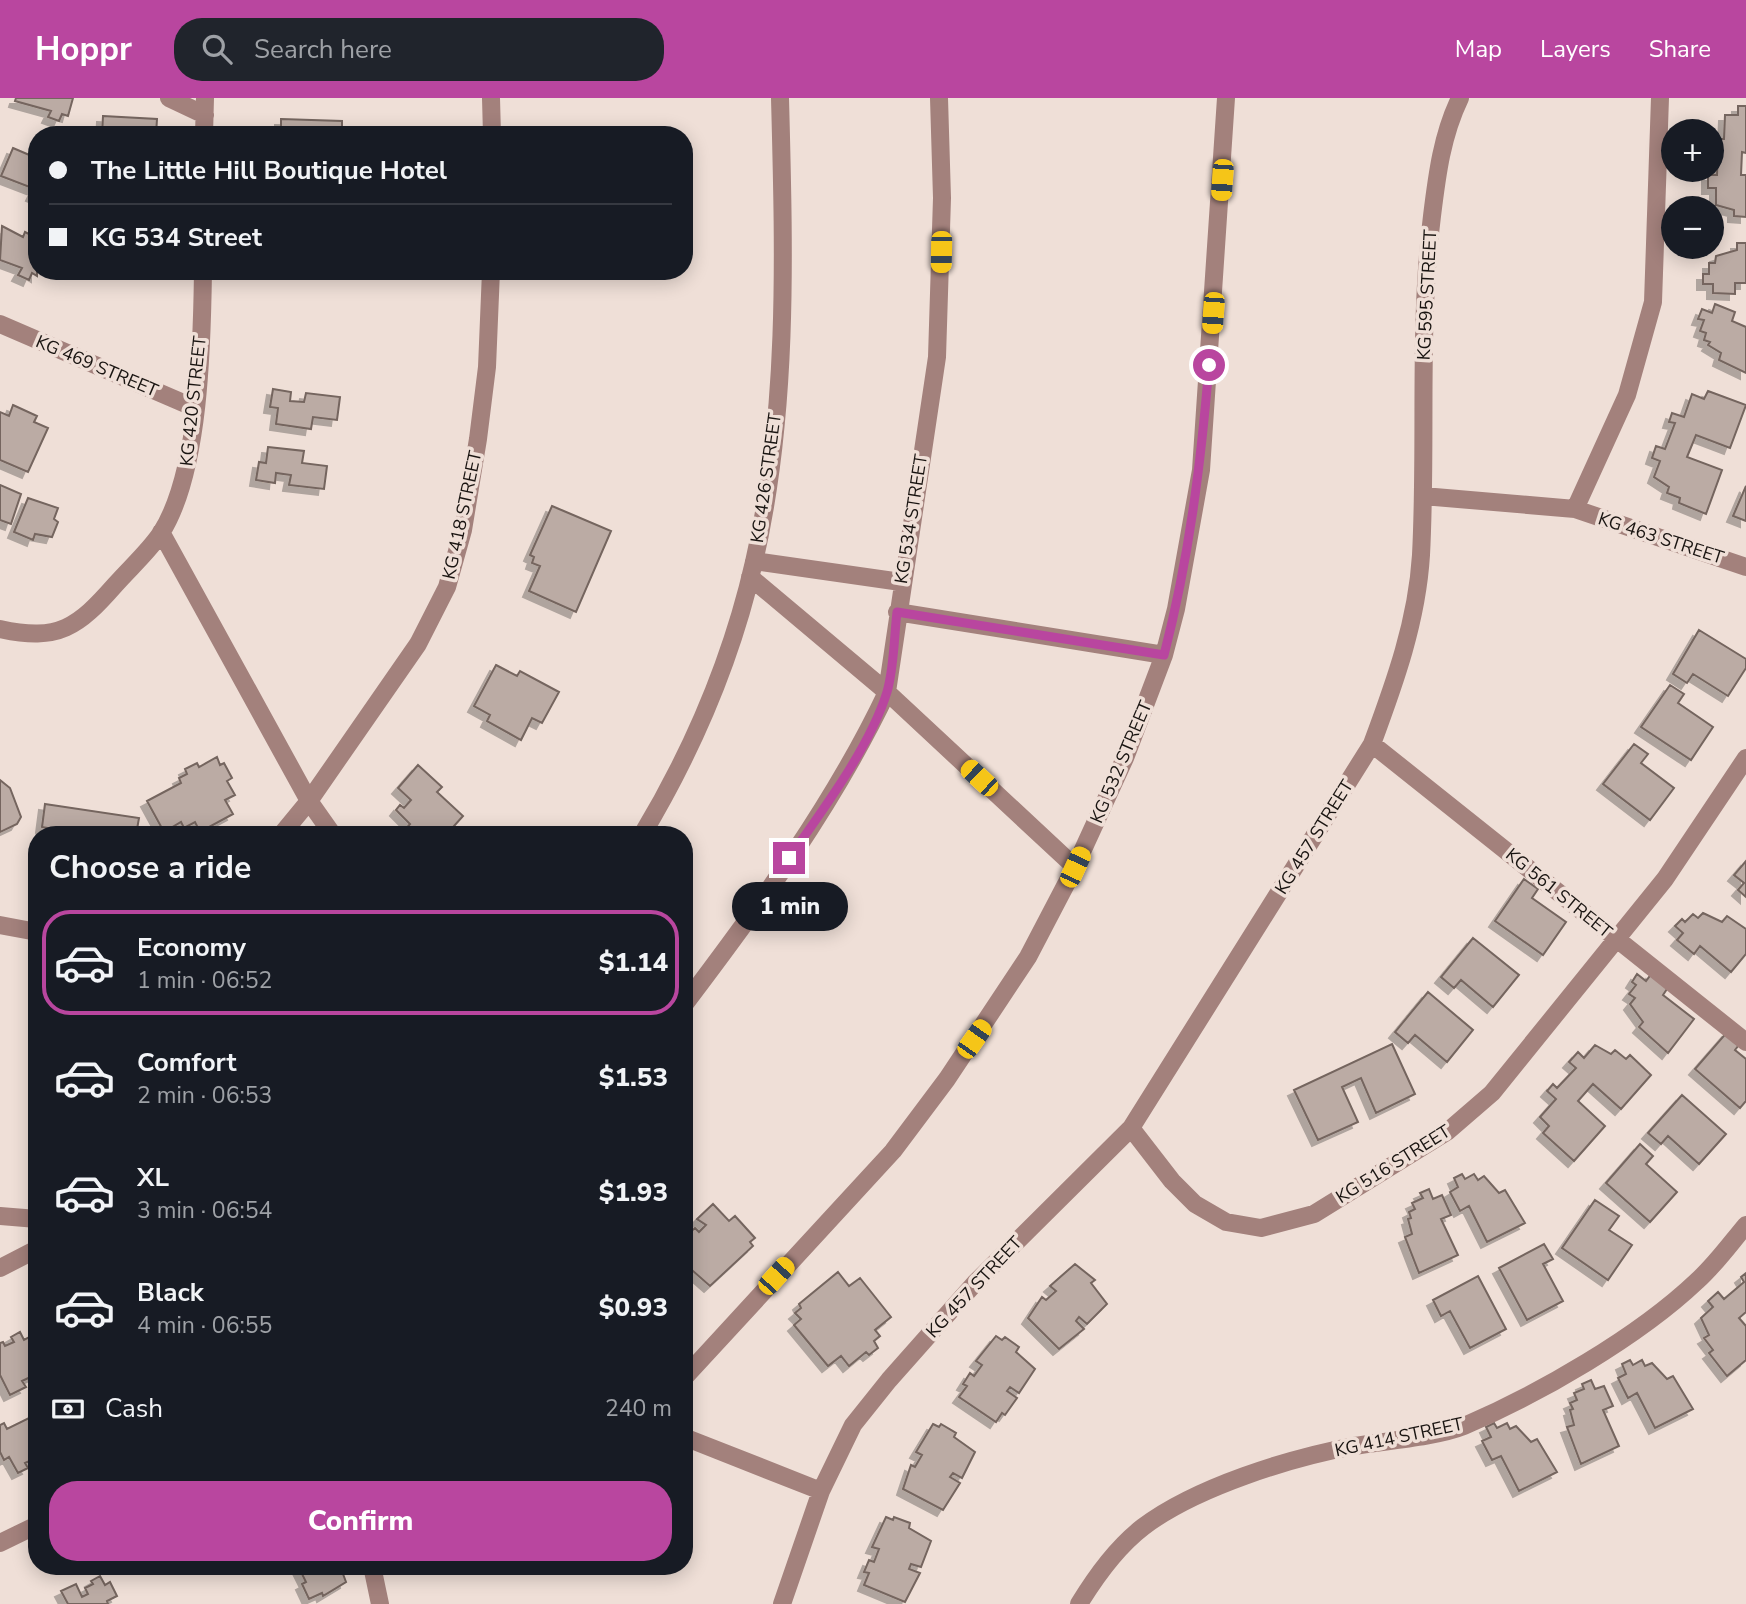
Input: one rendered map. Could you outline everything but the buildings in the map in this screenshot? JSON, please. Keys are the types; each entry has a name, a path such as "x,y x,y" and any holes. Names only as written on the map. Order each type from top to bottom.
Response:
{"street":[{"path":"169,98 205,106 204,126"},
{"path":"491,98 492,126"},
{"name":"KG 426 STREET","path":"647,826 678,774 724,665 752,569 774,440 783,225 780,98"},
{"name":"KG 534 STREET","path":"693,992 831,798 887,692 901,582 937,357 942,198 939,98"},
{"name":"KG 532 STREET","path":"693,1368 893,1151 995,1009 1028,957 1075,867 1125,758 1164,655 1176,609 1201,470 1226,98"},
{"name":"KG 595 STREET","path":"1423,496 1427,256 1438,168 1447,132 1460,98"},
{"path":"1423,496 1575,509 1627,395 1653,302 1660,98"},
{"name":"KG 420 STREET","path":"0,629 57,632 86,618 161,532 184,479 194,408 202,280"},
{"name":"KG 418 STREET","path":"288,826 309,801 418,644 447,587 463,530 478,439 487,367 491,280"},
{"name":"KG 469 STREET","path":"0,324 194,408"},
{"name":"KG 457 STREET","path":"782,1604 821,1491 853,1425 975,1283 1131,1128 1372,744 1398,674 1413,619 1421,558 1423,496"},
{"name":"KG 463 STREET","path":"1575,509 1746,567"},
{"path":"161,532 309,801 327,826"},
{"path":"752,569 901,582"},
{"path":"752,569 1075,867"},
{"path":"897,612 1164,655"},
{"name":"KG 561 STREET","path":"1372,744 1746,1042"},
{"name":"KG 516 STREET","path":"1131,1128 1172,1181 1195,1204 1226,1222 1261,1227 1314,1214 1448,1131 1492,1093 1618,941 1665,879 1746,758"},
{"path":"0,925 28,930"},
{"path":"0,1216 28,1218"},
{"name":"KG 414 STREET","path":"1079,1604 1105,1564 1133,1537 1181,1503 1231,1482 1332,1451 1461,1427 1556,1378 1629,1334 1697,1281 1746,1226"},
{"path":"0,1268 28,1254"},
{"path":"693,1441 821,1491"},
{"path":"0,1544 28,1530"},
{"path":"374,1575 380,1604"}],"route":[{"path":"789,858 831,798 887,692 897,612 1164,655 1186,559 1201,470 1209,365"}]}
